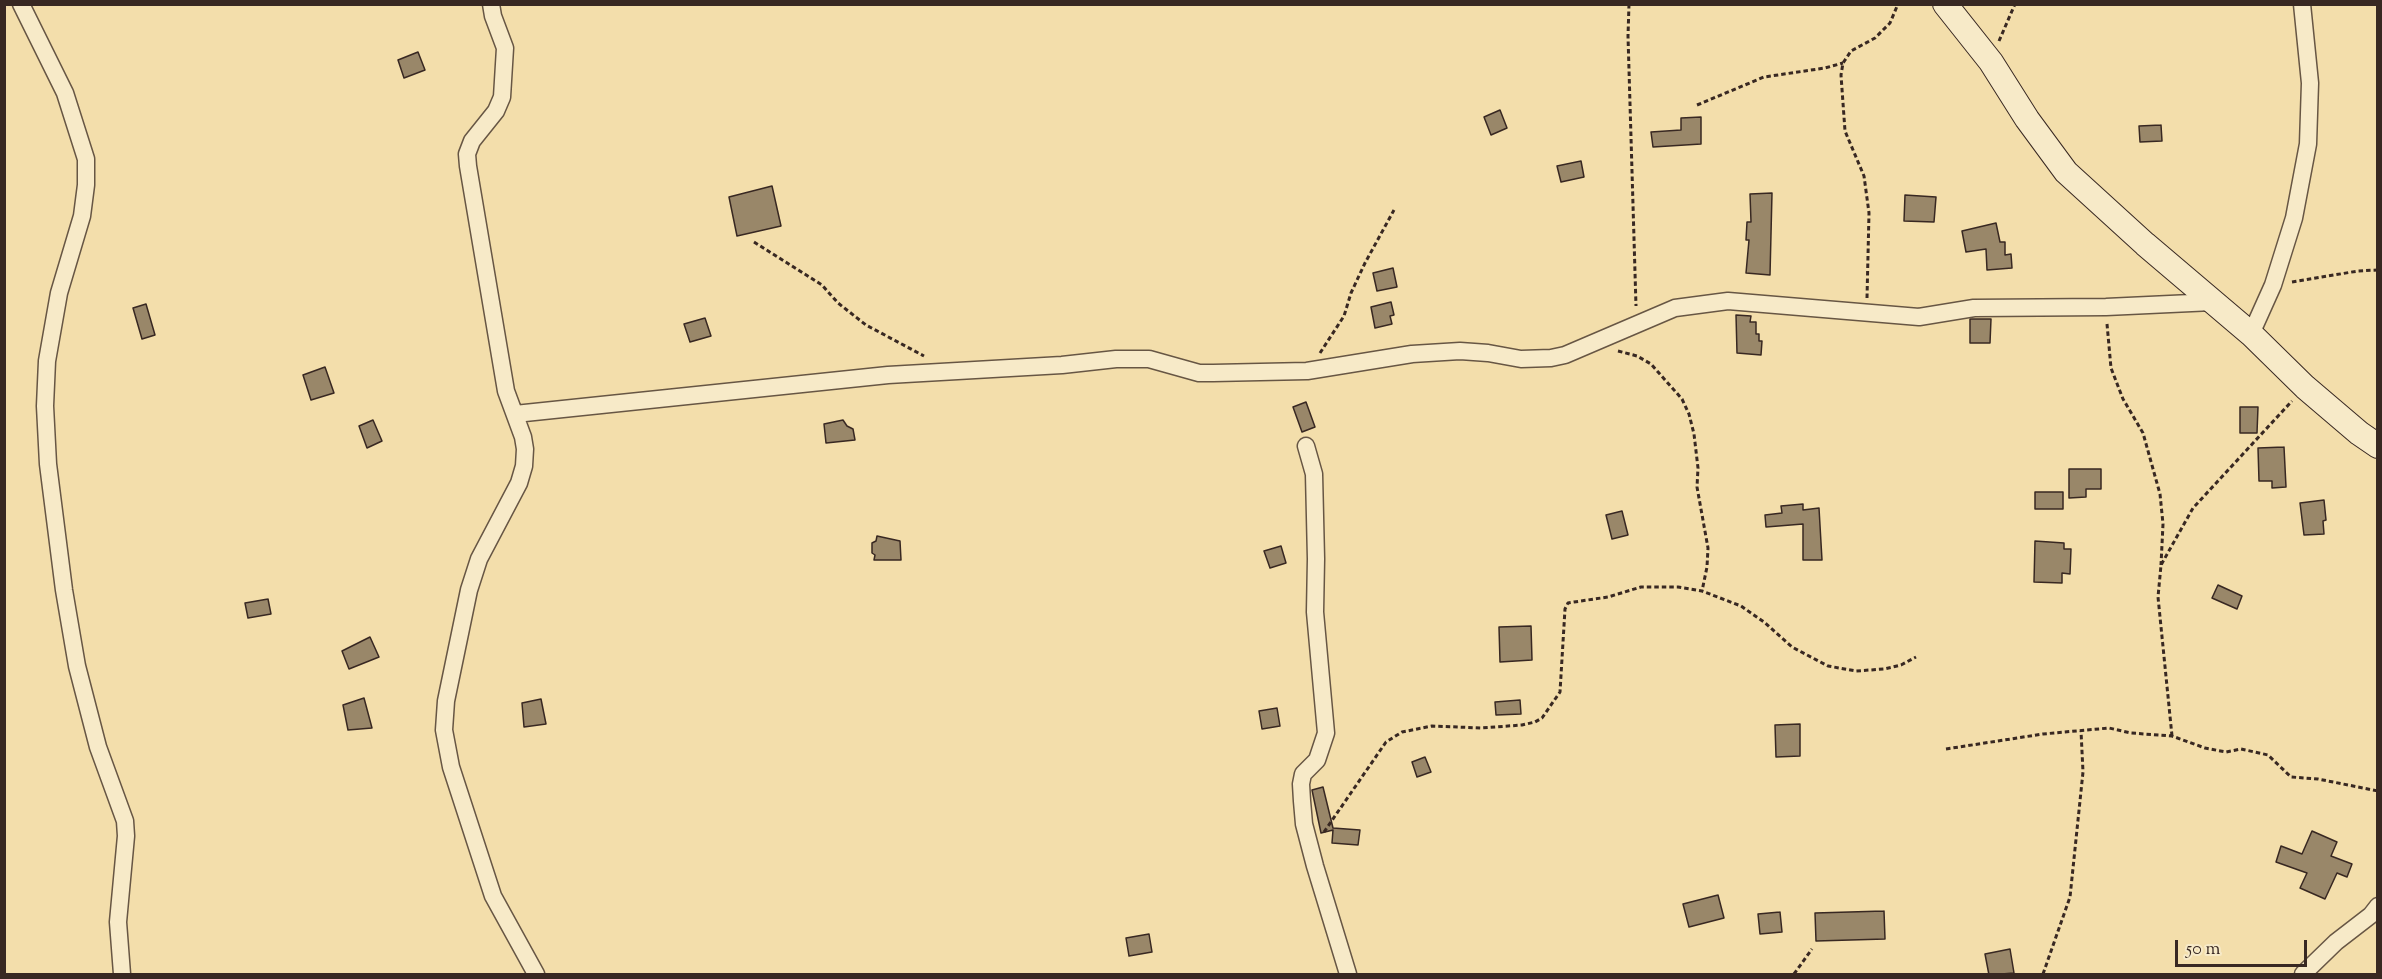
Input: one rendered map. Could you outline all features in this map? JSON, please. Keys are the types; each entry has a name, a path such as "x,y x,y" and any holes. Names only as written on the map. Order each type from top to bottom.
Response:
{"main road":[{"path":"1945,4 1991,62 2027,118 2066,172 2251,334 2305,387 2359,433 2378,446"}],"street":[{"path":"21,4 65,93 86,159 86,185 82,216 59,293 47,361 45,406 48,464 64,590 77,666 98,747 125,822 126,836 118,922 118,946 122,975"},
{"path":"491,4 505,48 502,97 496,111 472,141 467,154 501,365 506,391 523,437 524,466 519,483 479,559 469,590 446,701 444,730 451,766 493,896 536,975"},
{"path":"2251,334 2273,285 2294,218 2308,144 2310,83 2302,4"},
{"path":"515,414 888,375 1062,365 1116,359 1149,359 1200,373 1234,371 1269,373 1306,371 1412,354 1448,352 1488,353 1521,359 1551,358 1565,355 1675,308 1728,301 1919,317 1974,308 2106,307 2213,302"},
{"path":"1306,446 1314,474 1315,612 1326,733 1317,760 1303,774 1301,784 1304,824 1348,975"},
{"path":"2303,975 2336,942 2371,915 2378,906"}],"path":[{"path":"1629,4 1636,323"},
{"path":"1867,312 1869,213 1864,176 1845,131 1841,75 1843,63 1851,51 1875,38 1890,23 1898,4"},
{"path":"1991,62 2015,4"},
{"path":"1697,105 1764,77 1843,63"},
{"path":"1306,371 1344,315 1365,262 1394,210"},
{"path":"754,242 822,285 838,303 866,325 952,371"},
{"path":"2273,285 2358,271 2378,270"},
{"path":"2106,307 2111,369 2122,399 2143,433 2160,494 2163,524 2158,597 2172,736"},
{"path":"1587,345 1626,352 1651,364 1686,406 1694,434 1698,468 1697,488 1708,548 1702,591"},
{"path":"2161,566 2193,508 2305,387"},
{"path":"1311,850 1386,742 1402,732 1432,726 1481,728 1522,725 1542,718 1560,692 1565,609 1568,603 1608,597 1641,587 1678,587 1702,591 1741,606 1792,647 1828,666 1857,671 1884,669 1901,665 1916,657"},
{"path":"1946,749 2109,728 2131,733 2172,736 2205,748 2226,752 2241,750 2268,755 2291,777 2318,779 2378,791"},
{"path":"2043,975 2070,897 2083,772 2081,731"},
{"path":"1794,975 1812,949"}],"building":[{"path":"418,52 425,70 404,78 398,60"},
{"path":"1500,110 1507,128 1491,135 1484,117"},
{"path":"1701,117 1701,144 1653,147 1651,132 1681,130 1681,118"},
{"path":"2161,125 2162,141 2140,142 2139,126"},
{"path":"1581,161 1584,177 1561,182 1557,166"},
{"path":"772,186 781,226 737,236 729,197"},
{"path":"1772,193 1770,275 1746,273 1749,240 1746,240 1747,222 1751,222 1750,194"},
{"path":"1905,195 1936,197 1934,222 1904,221"},
{"path":"1996,223 2000,242 2005,242 2005,255 2011,254 2012,268 1987,270 1986,249 1966,252 1962,231"},
{"path":"1393,268 1397,287 1377,291 1373,273"},
{"path":"1391,302 1394,315 1390,316 1392,324 1375,328 1371,307"},
{"path":"146,304 155,335 142,339 133,308"},
{"path":"1736,315 1751,316 1750,322 1756,322 1756,334 1759,334 1759,341 1762,341 1761,355 1737,353"},
{"path":"705,318 711,336 690,342 684,324"},
{"path":"1970,319 1991,319 1990,343 1970,343"},
{"path":"325,367 334,393 311,400 303,375"},
{"path":"1306,402 1315,427 1302,432 1293,407"},
{"path":"2240,407 2258,407 2257,433 2240,433"},
{"path":"373,420 382,441 367,448 359,426"},
{"path":"843,420 853,429 855,440 826,443 824,424"},
{"path":"2284,447 2286,487 2272,488 2272,481 2259,481 2258,448"},
{"path":"2069,469 2101,469 2101,489 2086,489 2086,497 2069,498"},
{"path":"2035,492 2063,492 2063,509 2035,509"},
{"path":"2324,500 2326,520 2323,521 2324,534 2304,535 2300,503"},
{"path":"1803,504 1803,510 1819,508 1822,560 1803,560 1803,524 1766,527 1765,515 1782,513 1781,506"},
{"path":"1622,511 1628,535 1612,539 1606,515"},
{"path":"877,536 900,541 901,560 874,560 872,543 876,541"},
{"path":"2035,541 2064,543 2064,549 2071,549 2070,574 2062,573 2062,583 2034,582"},
{"path":"1281,546 1286,563 1270,568 1264,551"},
{"path":"2218,585 2242,596 2237,609 2212,598"},
{"path":"268,599 271,614 248,618 245,603"},
{"path":"1531,626 1532,660 1500,662 1499,627"},
{"path":"370,637 379,657 349,669 342,651"},
{"path":"364,698 372,728 348,730 343,705"},
{"path":"541,699 546,724 524,727 522,703"},
{"path":"1520,700 1521,714 1496,715 1495,702"},
{"path":"1277,708 1280,726 1262,729 1259,711"},
{"path":"1800,724 1800,756 1776,757 1775,725"},
{"path":"1425,757 1431,772 1417,777 1412,762"},
{"path":"1323,787 1333,828 1360,830 1358,845 1332,843 1333,830 1321,833 1312,790"},
{"path":"2312,831 2337,842 2331,856 2352,864 2347,877 2337,873 2325,899 2300,888 2307,873 2276,862 2281,846 2302,854"},
{"path":"1718,895 1724,918 1689,927 1683,904"},
{"path":"1884,911 1885,939 1816,941 1815,913"},
{"path":"1780,912 1782,932 1760,934 1758,914"},
{"path":"1149,934 1152,952 1129,956 1126,938"},
{"path":"2010,949 2014,973 1989,975 1985,954"}]}
